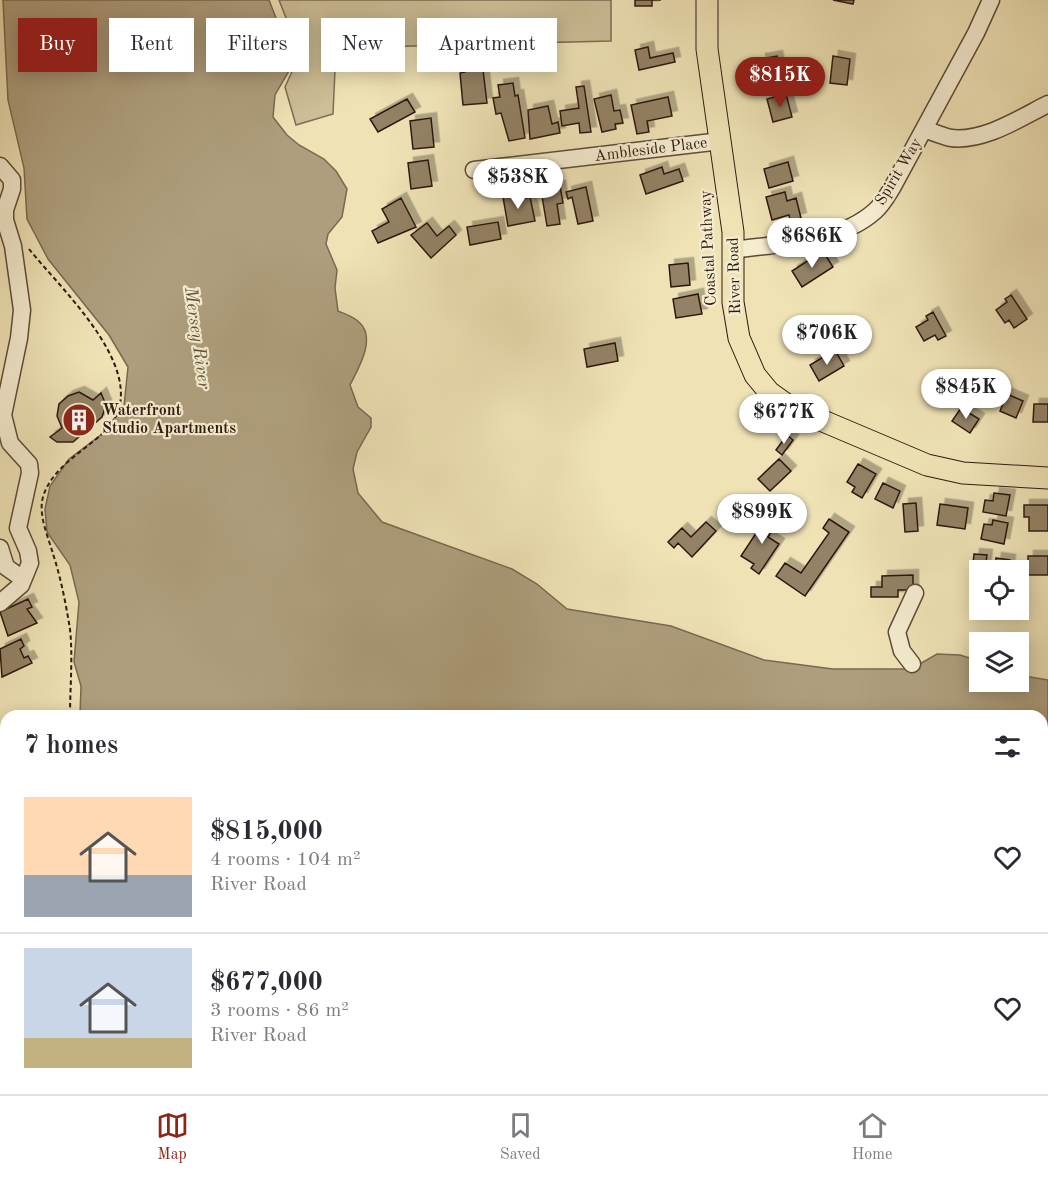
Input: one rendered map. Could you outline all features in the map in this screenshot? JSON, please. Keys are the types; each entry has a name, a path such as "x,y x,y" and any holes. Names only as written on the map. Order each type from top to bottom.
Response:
{"main road":[{"name":"River Road","path":"707,0 707,49 733,231 733,302 742,346 755,375 769,392 790,407 927,465 963,473 1048,478"}],"street":[{"name":"Spirit Way","path":"733,250 831,235 856,224 876,210 892,188 991,0"},
{"path":"924,129 950,138 968,138 990,132 1048,104"},
{"name":"Ambleside Place","path":"474,170 721,141"},
{"path":"0,166 12,180 5,220 13,246 22,310 19,338 3,415 10,443 29,464 30,473 18,528 30,563 15,592 0,603"},
{"path":"0,543 3,537 18,528"},
{"path":"0,549 6,567 23,579"},
{"path":"912,664 902,651 897,632 915,593"}],"path":[{"path":"29,250 113,357 122,402 113,423 70,460 52,481 43,497 42,519 55,560 70,630 70,710"}],"shaded area":[{"path":"279,0 611,0 611,41 557,42 557,18 417,18 417,46 405,46 405,18 321,18 321,72 335,72 333,114 296,125 285,87 292,72 309,72 309,18 286,18"}],"water":[{"name":"Mersey River","path":"3,0 269,0 276,18 206,18 206,72 288,72 275,95 273,117 287,135 299,145 324,159 336,171 347,189 342,217 328,234 326,244 337,270 335,288 338,311 359,322 366,336 364,354 350,385 358,407 371,418 371,427 357,452 353,469 358,493 382,522 512,569 537,584 567,609 671,626 764,660 833,669 911,669 937,654 960,655 969,658 969,692 1029,692 1029,677 1048,680 1048,710 80,710 81,686 74,662 79,602 70,565 47,532 45,509 50,486 69,459 102,434 124,406 128,367 109,335 48,259 27,219 24,168 8,100"}],"building":[{"path":"635,0 652,0 652,6 635,6"},
{"path":"833,0 854,0 853,4"},
{"path":"648,47 650,58 673,53 675,62 639,70 635,50"},
{"path":"777,56 781,78 764,81 760,59"},
{"path":"833,56 850,59 847,85 830,83"},
{"path":"483,72 487,103 463,105 460,73"},
{"path":"513,83 515,96 518,95 525,138 509,141 501,113 496,114 493,98 500,97 498,85"},
{"path":"584,86 591,132 580,133 579,123 562,126 560,111 579,108 576,87"},
{"path":"786,94 792,117 773,122 767,99"},
{"path":"611,95 614,111 620,110 623,123 615,124 616,129 602,132 594,99"},
{"path":"668,97 672,116 647,121 649,132 637,134 631,105"},
{"path":"407,99 415,112 378,132 370,119"},
{"path":"548,106 552,124 558,122 560,133 530,139 528,110"},
{"path":"431,118 434,147 413,149 410,121"},
{"path":"428,160 432,186 411,189 408,163"},
{"path":"788,162 793,181 769,188 764,169"},
{"path":"662,167 664,174 679,169 683,181 646,194 640,175"},
{"path":"560,186 563,203 557,204 560,224 547,226 541,190"},
{"path":"586,187 593,221 578,224 572,197 568,199 566,192"},
{"path":"785,192 787,201 796,198 801,218 790,221 789,215 772,220 766,197"},
{"path":"520,194 521,199 530,197 535,221 508,226 503,197"},
{"path":"401,198 416,227 378,243 372,231 389,222 382,209"},
{"path":"498,222 501,239 470,245 467,227"},
{"path":"427,223 437,236 449,226 456,235 431,258 411,235"},
{"path":"823,251 833,267 802,287 792,271"},
{"path":"688,263 690,285 671,287 669,265"},
{"path":"698,294 702,314 676,318 673,299"},
{"path":"1011,295 1027,319 1014,328 1009,320 1005,323 996,310 1007,302 1005,299"},
{"path":"933,312 946,336 938,340 935,335 924,341 916,327 928,320 926,316"},
{"path":"615,343 618,361 587,367 584,349"},
{"path":"835,350 844,366 819,381 810,365"},
{"name":"Waterfront Studio Apartments","path":"79,392 93,400 101,393 106,405 102,417 73,442 57,442 50,437 62,428 57,416 59,404 68,396"},
{"path":"1007,394 1023,401 1016,418 1000,411"},
{"path":"1034,404 1048,404 1048,422 1033,422"},
{"path":"961,408 979,419 970,433 952,421"},
{"path":"787,435 793,440 782,455 776,450"},
{"path":"779,459 791,471 770,491 758,479"},
{"path":"858,464 876,474 862,498 852,492 855,487 847,482"},
{"path":"883,483 900,491 893,508 875,499"},
{"path":"994,493 1010,495 1006,516 983,512 985,500 993,501"},
{"path":"916,503 918,531 905,532 903,504"},
{"path":"940,504 968,508 965,529 937,525"},
{"path":"1024,505 1048,505 1048,531 1029,531 1029,517 1024,517"},
{"path":"770,512 780,518 768,537 779,544 759,574 751,568 754,564 741,556"},
{"path":"829,519 849,532 805,596 776,576 785,563 801,573 829,533 823,528"},
{"path":"993,520 1008,523 1004,544 981,539 984,524 992,525"},
{"path":"706,522 716,531 692,557 678,543 674,548 668,542 682,528 691,537"},
{"path":"974,554 987,555 986,560 973,560"},
{"path":"1028,556 1048,556 1048,575 1029,575"},
{"path":"913,575 913,590 898,590 898,597 871,597 871,587 882,587 882,576"},
{"path":"28,599 32,607 27,609 37,623 8,636 0,612"},
{"path":"21,639 24,646 20,649 24,658 28,656 32,663 2,677 0,649"}],"place":[{"name":"Waterfront Studio Apartments","path":"79,420"}]}
